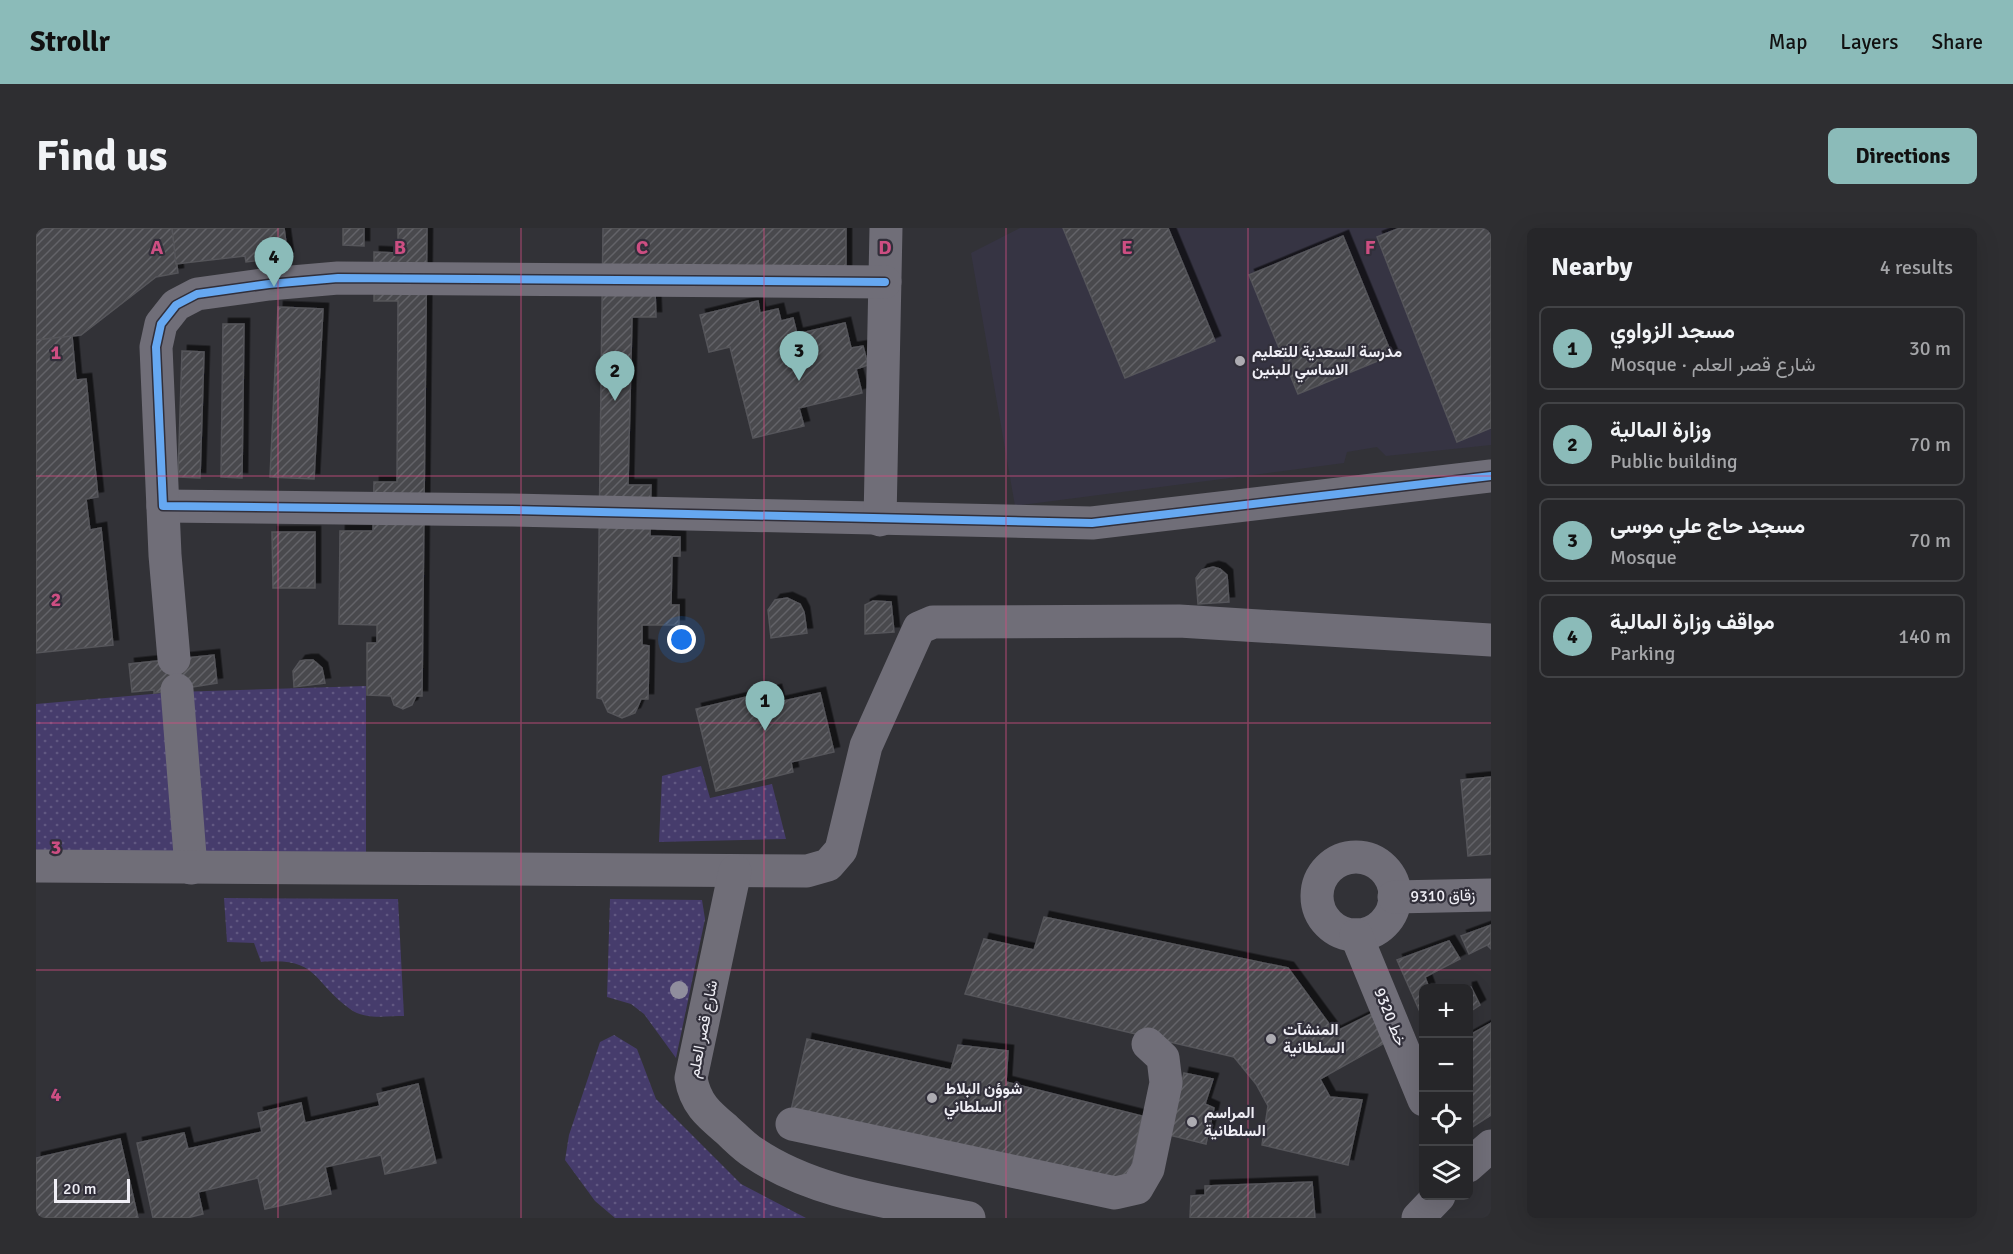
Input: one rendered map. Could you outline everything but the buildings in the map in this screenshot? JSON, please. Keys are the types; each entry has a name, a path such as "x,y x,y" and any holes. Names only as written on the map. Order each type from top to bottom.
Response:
{"street":[{"path":"880,520 886,228"},
{"path":"191,868 163,506 156,347 161,324 177,305 198,294 338,278 885,282"},
{"path":"163,506 522,510 880,520 1092,523 1491,476"},
{"path":"36,866 807,871 828,865 841,850 866,746 919,628 933,622 1179,621 1491,640"},
{"path":"1345,859 1367,859 1386,872 1391,879 1394,897 1392,909 1378,927 1356,935 1335,929 1320,913 1317,891 1326,871 1345,859"},
{"name":"شارع قصر العلم","path":"735,871 691,1078 693,1094 704,1110 754,1153 799,1177 841,1190 969,1218"},
{"name":"زقاق 9310","path":"1394,897 1491,895"},
{"name":"9320 خط","path":"1356,935 1421,1092"},
{"path":"792,1124 1115,1193 1137,1188 1148,1169 1166,1083 1164,1058 1148,1044"},
{"path":"1473,1162 1491,1146"},
{"path":"1418,1218 1434,1200"}],"shaded area":[{"name":"مدرسة السعدية للتعليم الاساسي للبنين","path":"1020,228 1491,228 1491,445 1386,456 1377,447 1347,452 1344,463 1015,506 971,253"},
{"path":"366,686 366,868 36,865 36,704 175,692"},
{"path":"701,766 710,798 772,784 786,839 659,842 662,776"},
{"path":"224,898 398,899 404,1016 362,1015 350,1009 305,968 294,963 280,961 261,962 254,943 227,942"},
{"path":"610,899 702,900 705,919 676,1058 644,1014 631,1004 607,997"},
{"path":"614,1035 637,1049 656,1099 741,1184 806,1218 615,1218 595,1201 565,1160 569,1135 600,1042"}],"cycle path":[{"path":"885,282 338,278 269,284 197,294 176,305 161,324 156,347 163,506 512,510 1092,523 1491,476"}],"place":[{"name":"َمواقف وزارة المالية","path":"274,287"},
{"name":"مدرسة السعدية للتعليم الاساسي للبنين","path":"1240,361"},
{"name":"مسجد حاج علي موسى","path":"799,381"},
{"name":"وزارة المالية","path":"615,401"},
{"name":"مسجد الزواوي","path":"765,731"},
{"name":"المنشآت السلطانية","path":"1271,1039"},
{"name":"شوؤن البلاط السلطاني","path":"932,1098"},
{"name":"المراسم السلطانية","path":"1192,1122"}]}
